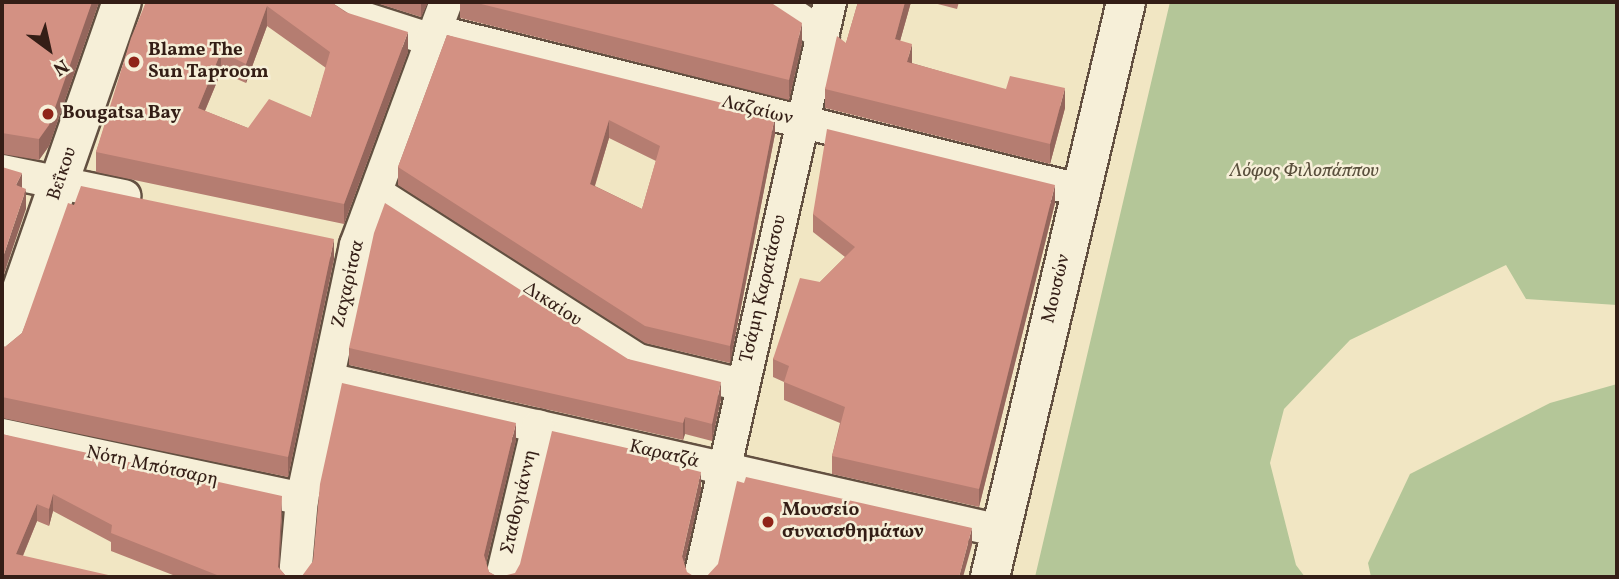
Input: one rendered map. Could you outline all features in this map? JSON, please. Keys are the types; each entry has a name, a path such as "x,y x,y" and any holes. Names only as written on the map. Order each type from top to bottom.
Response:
{"street":[{"name":"Βεΐκου","path":"2,346 122,2"},
{"name":"Λαζαίων","path":"335,2 351,14 434,36 1079,190"},
{"name":"Ζαχαρίτσα","path":"295,577 302,499 328,379 342,242 377,193 446,2"},
{"path":"774,2 823,35"},
{"name":"Τσάμη Καρατάσου","path":"700,577 830,2"},
{"name":"Μουσών","path":"990,577 1079,190 1126,2"},
{"path":"2,171 154,203"},
{"name":"Δικαίου","path":"377,193 638,360 742,385"},
{"name":"Καρατζά","path":"328,379 1001,531"},
{"name":"Σταθογιάννη","path":"502,577 538,426"},
{"name":"Νότη Μπότσαρη","path":"2,435 302,499"}],"green space":[{"name":"Λόφος Φιλοπάππου","path":"1170,2 1617,2 1617,305 1526,299 1506,265 1350,340 1284,409 1270,463 1296,565 1305,577 1035,577"},
{"path":"1617,384 1617,577 1371,577 1368,563 1410,474 1550,403"}],"building":[{"path":"2,2 92,2 49,125 39,139 2,133"},
{"path":"146,2 331,2 345,12 408,32 344,204 96,152 131,38","holes":["267,6 330,52 311,117 269,99 248,128 198,108 221,52 246,64"]},
{"path":"473,2 770,2 802,23 789,80"},
{"path":"858,2 905,2 895,39 912,44 907,62 1006,89 1010,76 1065,88 1050,144 825,89 837,36 846,43"},
{"path":"447,35 775,116 730,346 645,326 398,167","holes":["609,120 660,146 642,209 590,184"]},
{"path":"827,129 1055,185 979,489 832,456 845,407 784,382 789,366 773,359 800,278 820,282 855,247 813,214"},
{"path":"2,167 22,173 16,185 26,189 2,260"},
{"path":"81,186 334,239 288,457 2,397 2,345 5,347 22,333 68,203 74,205"},
{"path":"385,203 628,359 721,382 712,424 685,417 683,423 349,348 374,233"},
{"path":"342,383 516,423 484,555 489,572 498,577 222,577 111,533 112,525 53,494 49,509 37,504 16,554 117,577 2,577 2,434 282,496 278,567 285,575 302,576 313,561 320,484"},
{"path":"552,431 671,458 669,464 701,472 682,556 687,572 695,577 499,577 515,573 520,564"},
{"path":"746,477 972,528 959,577 706,577 718,564 737,481 744,483"}],"place":[{"name":"Blame The Sun Taproom","path":"134,62"},
{"name":"Bougatsa Bay","path":"48,114"},
{"name":"Μουσείο συναισθημάτων","path":"768,522"}]}
